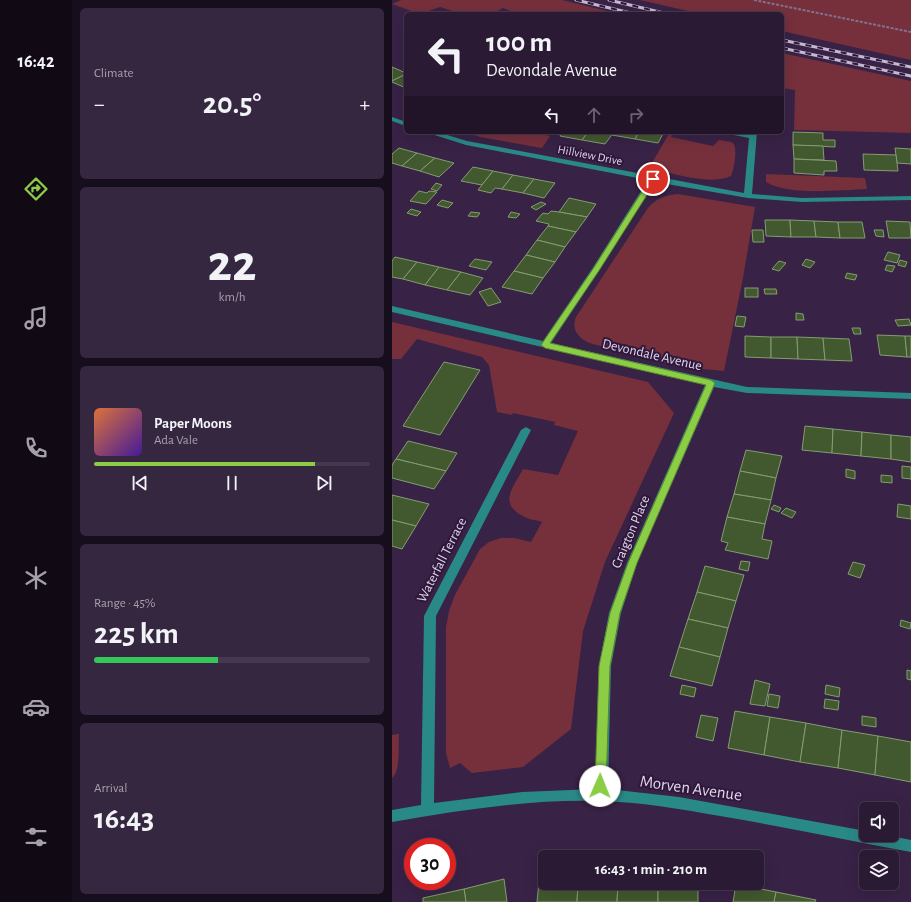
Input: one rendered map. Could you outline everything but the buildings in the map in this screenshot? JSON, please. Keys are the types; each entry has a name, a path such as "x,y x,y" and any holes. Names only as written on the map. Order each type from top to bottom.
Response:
{"street":[{"path":"392,119 404,123"},
{"name":"Hillview Drive","path":"436,134 466,142 748,196 802,200 911,198"},
{"path":"748,196 752,134"},
{"path":"545,345 596,269 653,179"},
{"name":"Devondale Avenue","path":"392,309 747,390 911,396"},
{"name":"Craigton Place","path":"601,795 605,666 615,613 632,563 711,383"},
{"name":"Waterfall Terrace","path":"427,810 430,616 526,430"},
{"name":"Morven Avenue","path":"392,816 501,799 552,795 601,795 656,799 775,819 911,846"}],"path":[{"path":"754,0 911,32"}],"shaded area":[{"path":"401,0 562,0 612,12 514,12 503,8 496,12 456,12 440,7 426,12 414,12 392,4"},
{"path":"640,0 911,0 911,60 784,31 784,12 692,12"},
{"path":"784,53 911,81 911,133 794,130 795,90 784,88"},
{"path":"470,134 540,134 550,136 542,148"},
{"path":"669,134 673,134 671,137 713,146 719,140 728,141 733,143 735,149 734,164 731,176 722,179 712,180 691,178 649,168"},
{"path":"766,174 865,178 867,189 801,191 776,186 766,182"},
{"path":"678,194 755,207 743,278 724,371 681,367 589,343 576,333 574,326 576,317 648,208 654,202 662,198 669,195"},
{"path":"392,322 648,382 674,413 605,562 583,631 571,729 523,767 472,773 460,763 450,768 446,753 446,627 449,611 455,595 480,549 489,542 501,538 514,538 531,542 542,522 529,519 512,508 510,496 523,469 558,475 578,431 554,425 555,422 513,413 512,415 497,412 489,365 482,357 417,339 401,359 392,359"},
{"path":"399,734 398,764 395,775 392,778 392,735"}],"railway":[{"path":"576,0 627,12"},
{"path":"609,0 660,12"},
{"path":"784,40 911,67"},
{"path":"784,48 911,76"}],"route":[{"path":"600,786 605,666 615,613 632,563 711,383 545,345 596,269 653,179"}]}
